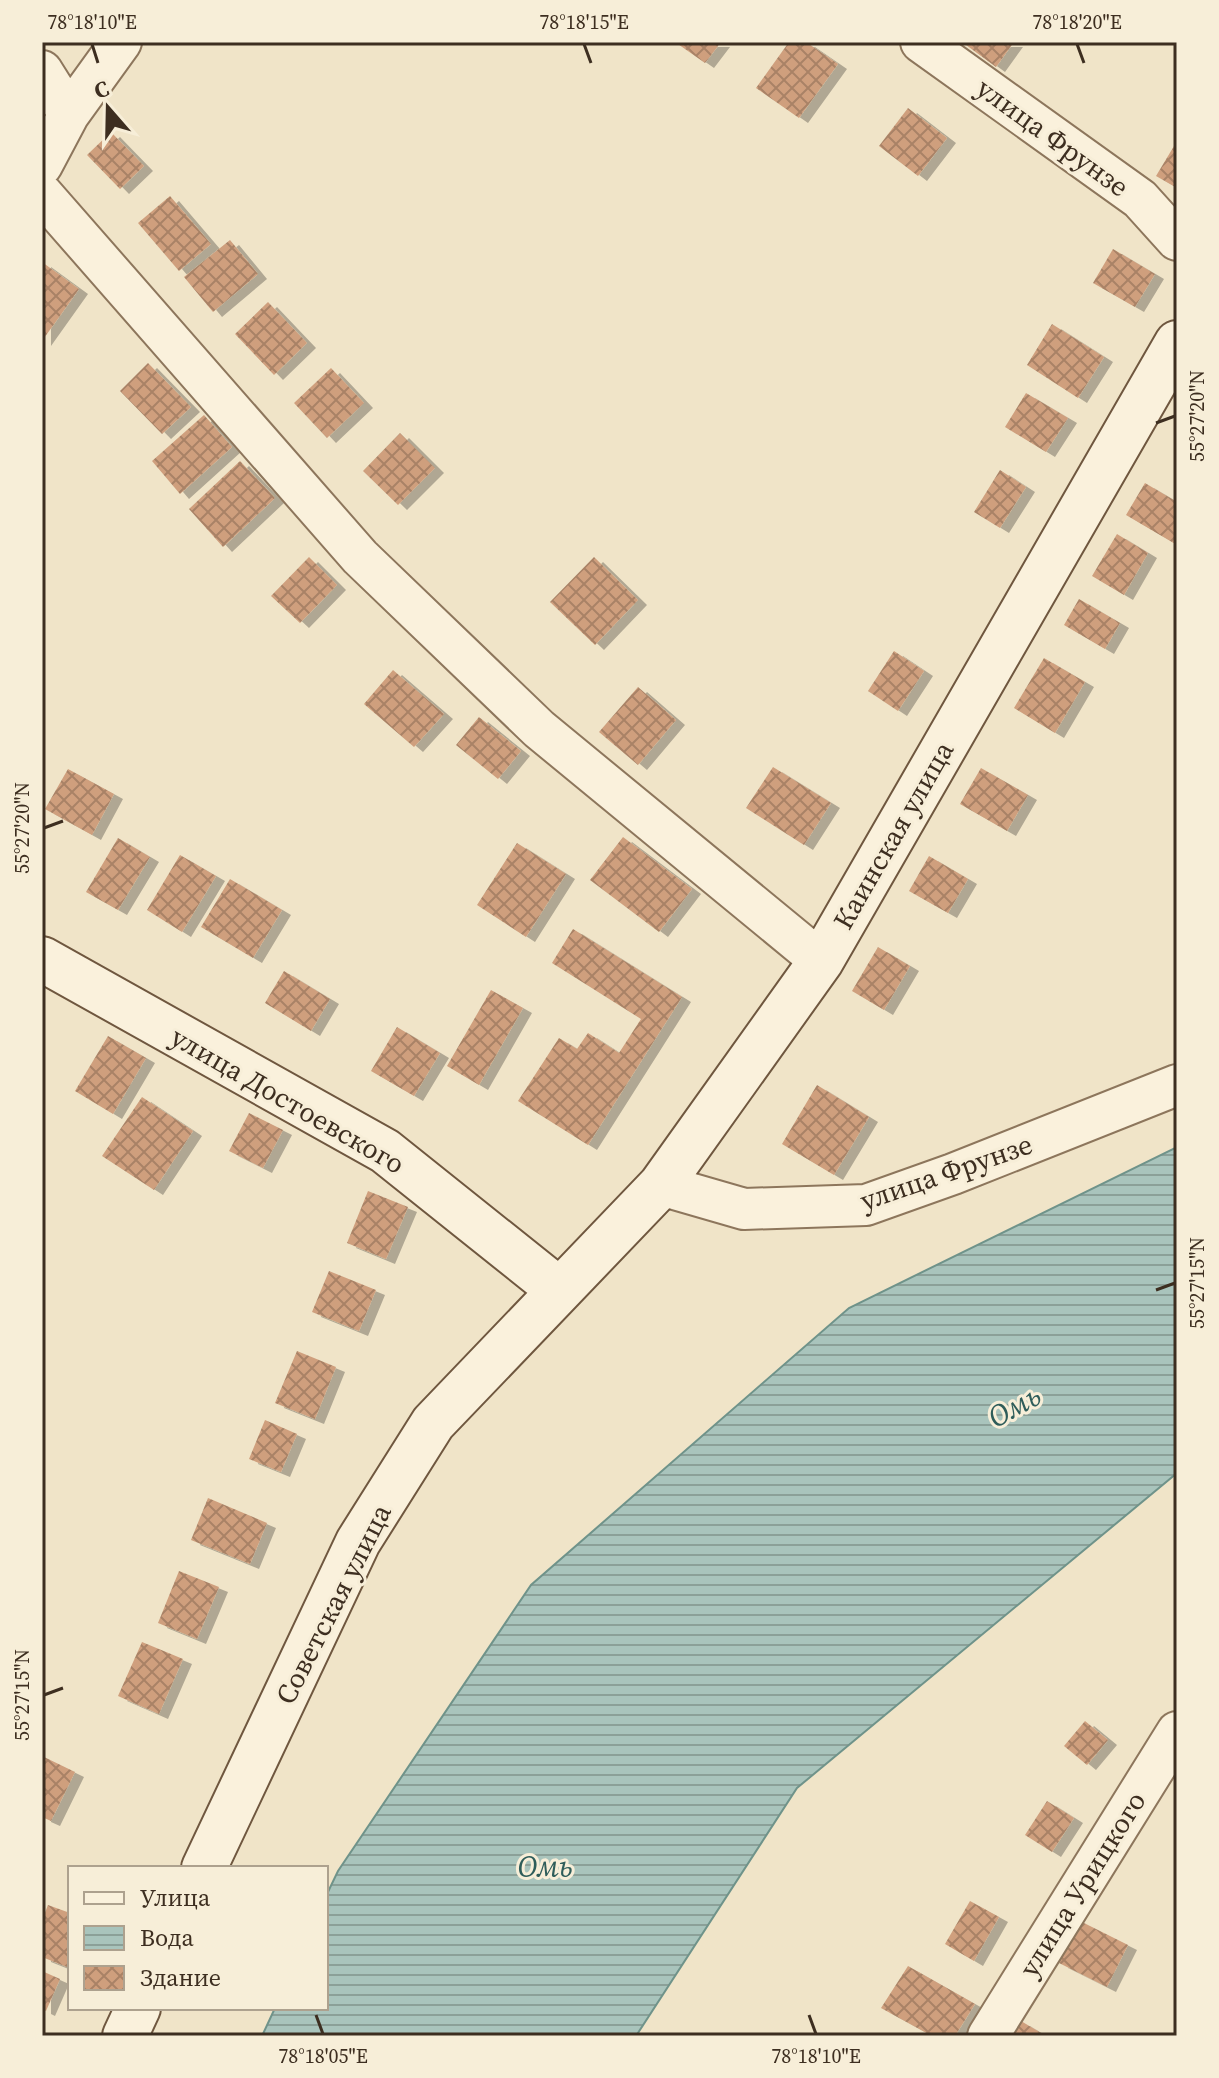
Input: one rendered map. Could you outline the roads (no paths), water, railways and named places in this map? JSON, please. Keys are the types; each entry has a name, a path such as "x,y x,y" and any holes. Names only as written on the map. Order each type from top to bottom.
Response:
{"main road":[{"name":"Каинская улица","path":"559,1290 661,1185 821,961 1177,343"},
{"name":"улица Достоевского","path":"42,959 385,1151 559,1290"},
{"name":"Советская улица","path":"205,1866 358,1542 433,1423 559,1290"},
{"path":"125,2036 137,2010"}],"street":[{"path":"42,165 69,114 121,42"},
{"name":"улица Фрунзе","path":"921,42 1140,199 1177,240"},
{"path":"42,71 69,114"},
{"path":"42,194 360,557 539,729 821,961"},
{"name":"улица Фрунзе","path":"661,1185 744,1209 866,1205 1177,1085"},
{"name":"улица Урицкого","path":"988,2036 1177,1732"}],"water":[{"name":"Омь","path":"1177,1147 1177,1473 797,1788 636,2036 262,2036 274,2010 328,2010 328,1892 338,1871 531,1585 849,1308"}]}
